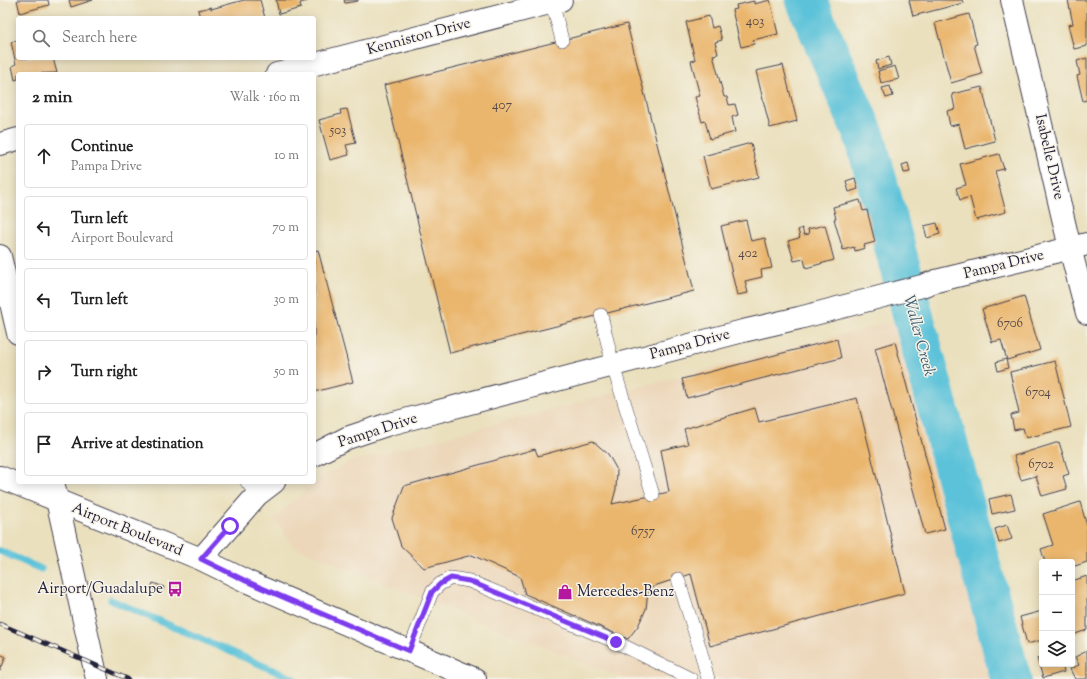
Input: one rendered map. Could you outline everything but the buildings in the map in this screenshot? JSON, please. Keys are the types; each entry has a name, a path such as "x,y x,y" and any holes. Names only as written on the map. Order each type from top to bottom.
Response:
{"street":[{"name":"Isabelle Drive","path":"1012,0 1078,246 1087,313"},
{"name":"Kenniston Drive","path":"285,72 556,1"},
{"path":"0,144 16,140"},
{"name":"Pampa Drive","path":"316,454 347,438 386,425 743,331 894,294 936,281 1078,246"},
{"path":"0,256 14,294 16,314"},
{"name":"Airport Boulevard","path":"0,477 16,481"},
{"name":"Airport Boulevard","path":"26,484 55,492 248,582 475,679"},
{"path":"201,559 259,486"},
{"path":"55,492 97,679"}],"lane":[{"path":"556,1 562,40"},
{"path":"600,315 613,366 653,495"},
{"path":"409,651 432,592 440,584 451,578 469,581 616,642 691,679"},
{"path":"678,579 708,679"}],"shaded area":[{"path":"897,320 990,679 624,679 293,546 274,519 312,484 316,484 316,481 319,478 349,462"}],"waterway":[{"name":"Waller Creek","path":"806,0 865,137 1011,679"},
{"path":"0,551 41,569"},
{"path":"111,600 294,679"}],"railway":[{"path":"0,624 128,679"}],"place":[{"name":"Airport/Guadalupe","path":"175,589"},
{"name":"Mercedes-Benz","path":"565,592"}],"route":[{"path":"230,526 201,559 248,582 409,651 432,592 440,584 451,578 469,581 616,642"}]}
